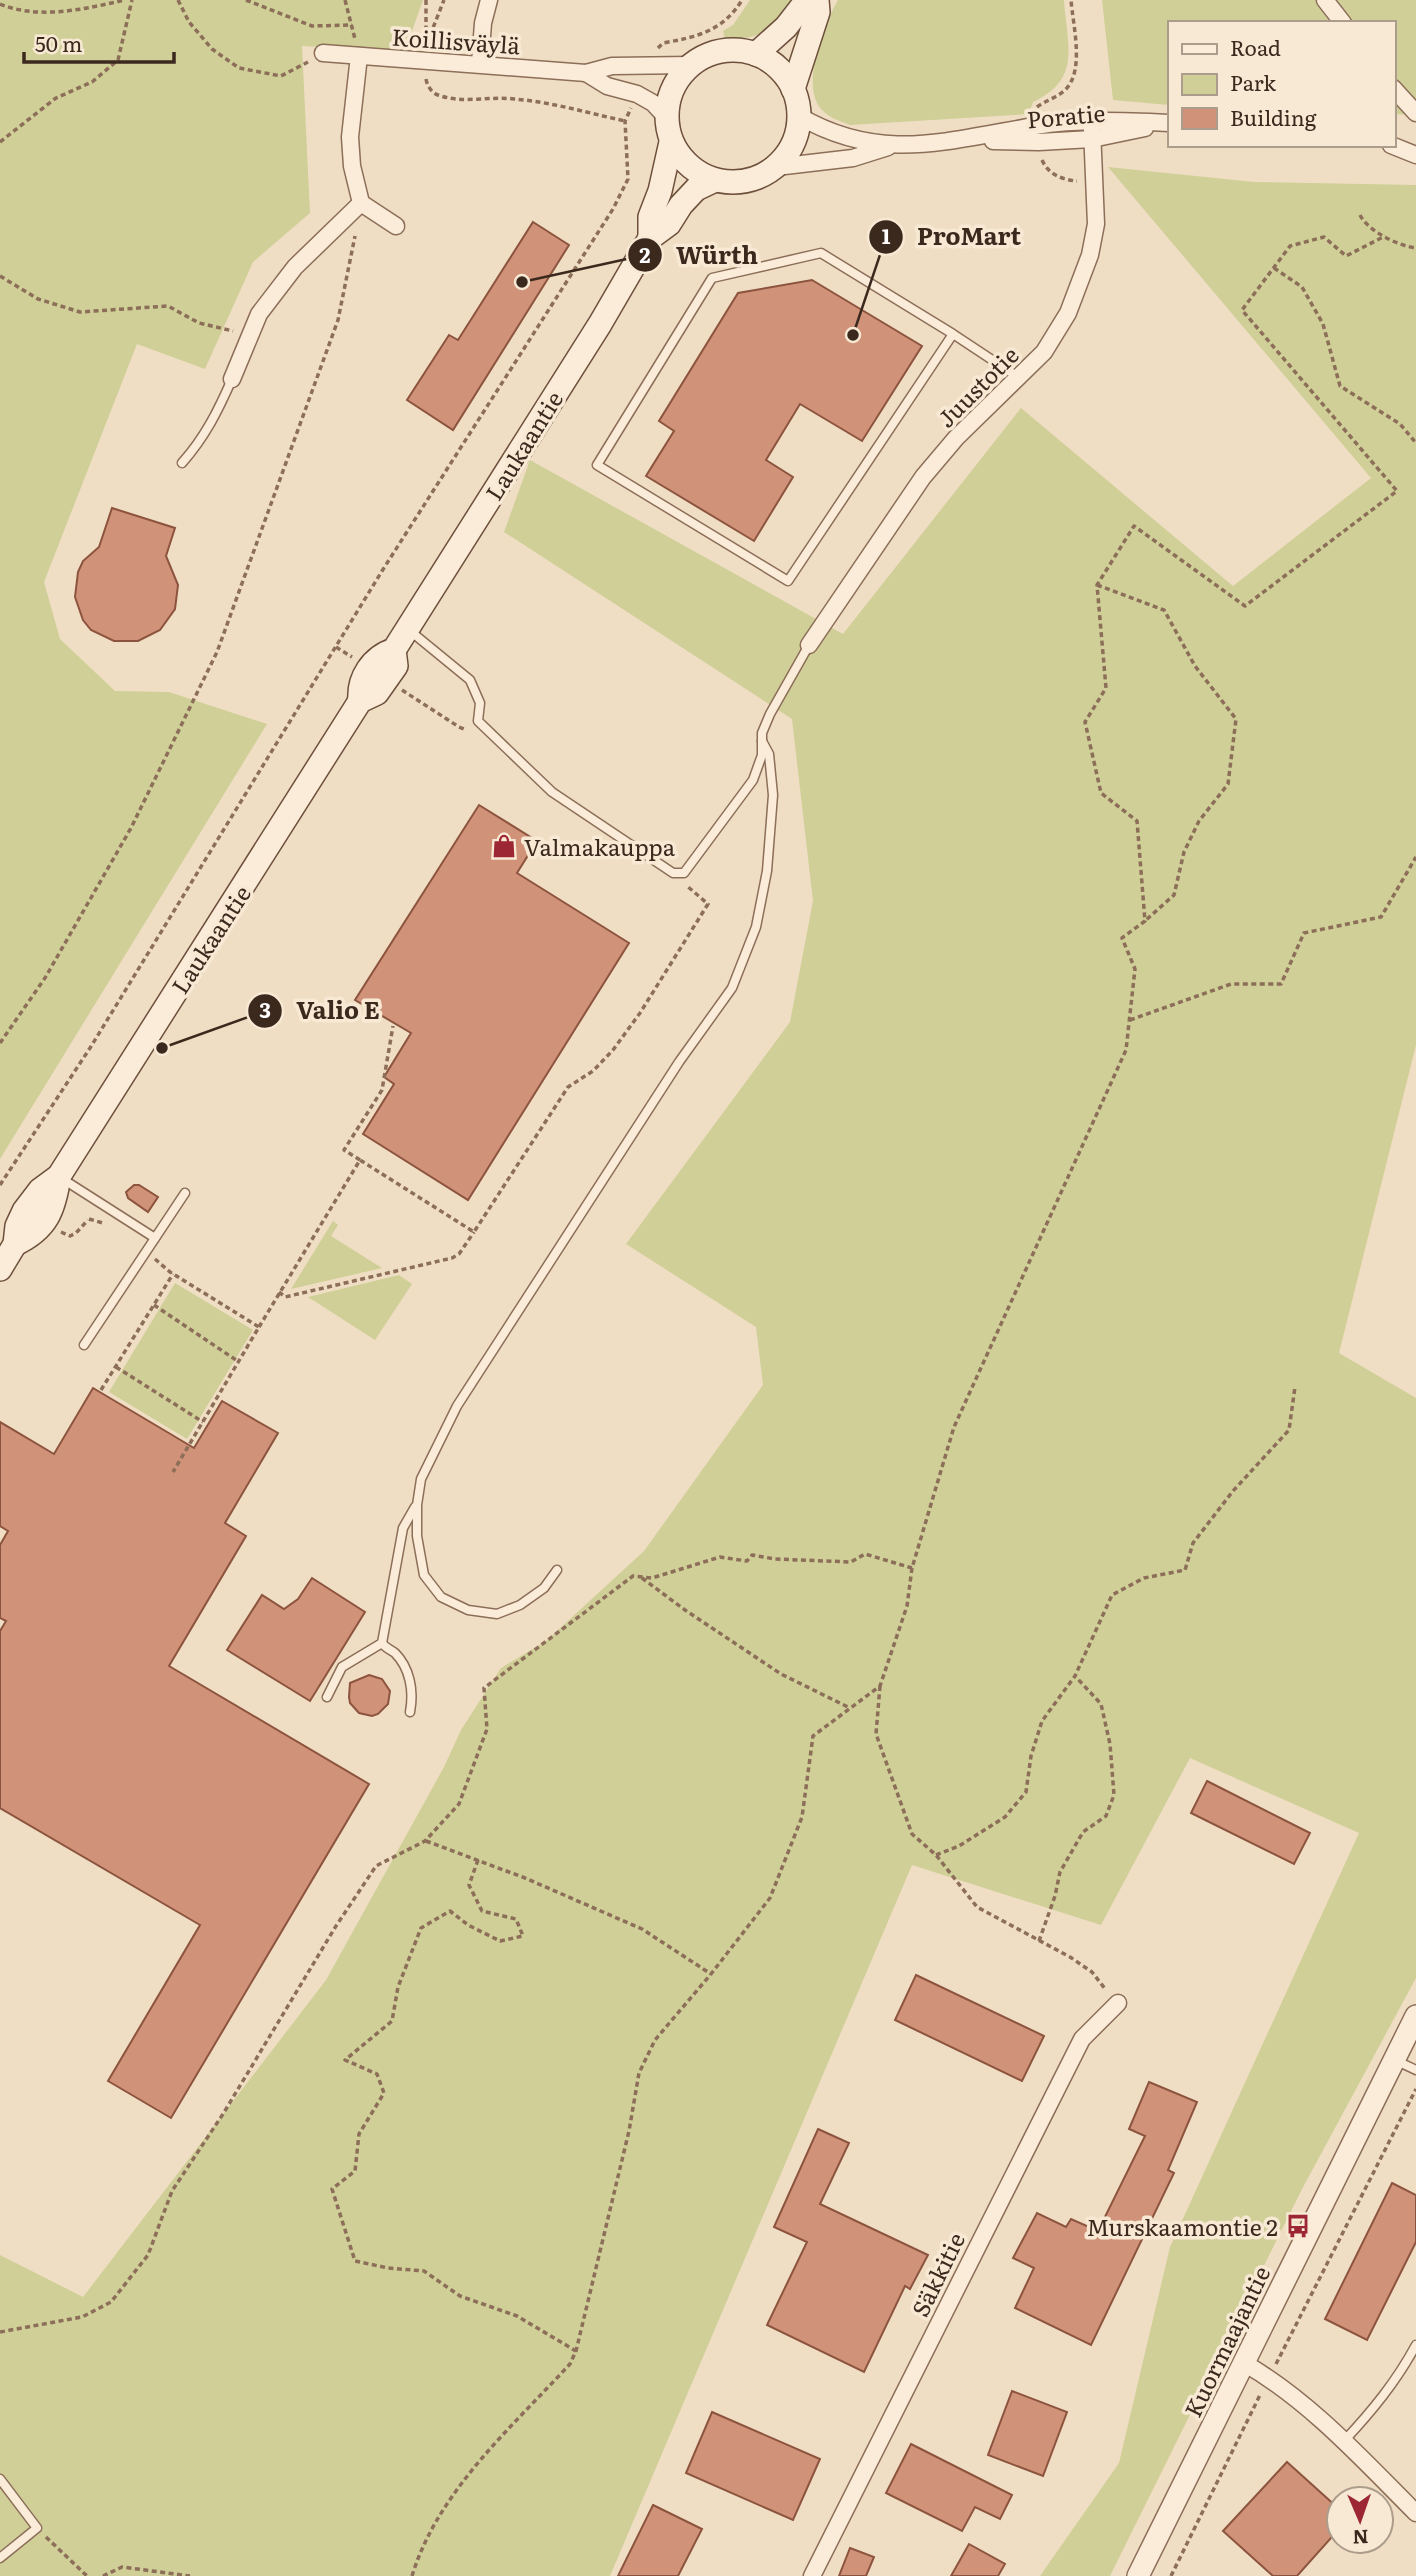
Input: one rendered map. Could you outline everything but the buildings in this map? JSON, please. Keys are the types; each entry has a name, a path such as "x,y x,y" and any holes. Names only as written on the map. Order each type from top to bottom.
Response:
{"main road":[{"path":"756,54 786,27 807,0"},
{"path":"793,89 818,12 817,0"},
{"path":"722,51 756,54 778,68 793,89 799,116 793,144 776,167 757,178 736,183 715,180 697,172 682,159 671,142 666,117 673,88 691,65 706,56 722,51"},
{"name":"Laukaantie","path":"650,238 650,217 660,191 671,142"},
{"name":"Laukaantie","path":"0,1269 15,1244 17,1226 24,1211 40,1191 59,1176 360,701 359,685 378,674 379,655 394,650 650,238 670,224 681,205 696,189 715,180"}],"street":[{"path":"480,63 483,23 489,0"},
{"path":"1325,0 1341,21"},
{"name":"Koillisväylä","path":"323,53 586,73 612,66 691,65"},
{"path":"359,56 351,137 352,166 361,203 396,226"},
{"name":"Koillisväylä","path":"586,73 607,86 637,94 653,103 666,117"},
{"path":"1395,90 1416,113"},
{"name":"Poratie","path":"799,116 830,132 893,146"},
{"name":"Poratie","path":"966,140 1037,126 1123,121 1168,123"},
{"name":"Poratie","path":"776,167 853,158 893,146 966,140 1039,142 1168,123"},
{"name":"Juustotie","path":"810,645 923,477 956,438 1044,352 1069,313 1090,255 1096,224 1092,134"},
{"path":"1395,147 1416,155"},
{"path":"232,379 259,314 295,267 361,203"},
{"name":"Säkkitie","path":"812,2576 1082,2039 1118,2003"},
{"name":"Kuormaajantie","path":"1138,2576 1416,2017"},
{"path":"1244,2363 1269,2377 1344,2441 1416,2513"}],"lane":[{"path":"953,334 788,581 597,465 712,278 821,253 953,334 1018,377"},
{"path":"182,463 203,440 232,379"},
{"path":"407,629 470,680 480,703 478,721 552,792 671,871 684,873 753,780 762,755 762,733 770,714 810,645"},
{"path":"556,1570 544,1588 520,1605 497,1614 468,1610 441,1597 424,1575 417,1536 417,1505 421,1479 457,1406 679,1062 732,988 756,927 766,871 773,795 769,754 762,741"},
{"path":"59,1176 155,1238"},
{"path":"84,1345 185,1194"},
{"path":"327,1697 334,1678 342,1667 382,1643 403,1528 417,1505"},
{"path":"382,1643 397,1655 406,1668 411,1684 410,1712"},
{"path":"1395,2060 1416,2070"},
{"path":"1344,2441 1381,2402 1416,2345"},
{"path":"0,2479 37,2528 0,2558"}],"path":[{"path":"0,4 14,10 72,12 125,0"},
{"path":"0,142 56,99 92,82 118,60 132,0"},
{"path":"178,0 188,22 212,49 239,68 281,76 323,53"},
{"path":"246,0 312,26 352,25"},
{"path":"345,0 359,56"},
{"path":"426,0 427,85 436,94 456,99 509,98 543,102 625,121"},
{"path":"426,60 426,46 444,0"},
{"path":"648,66 663,43 711,32 742,0"},
{"path":"0,1185 90,1048 523,346 613,209 628,179 625,121 637,94"},
{"path":"0,1043 45,978 131,828 217,652 338,320 361,203"},
{"path":"1360,215 1364,224 1406,247 1416,248"},
{"path":"1145,921 1137,821 1101,793 1085,722 1106,688 1097,585 1134,526 1245,606 1397,491 1242,310 1290,246 1324,237 1346,256 1385,236"},
{"path":"1274,268 1302,287 1322,324 1340,386 1400,424 1416,443"},
{"path":"0,276 38,299 80,312 168,306 199,323 250,335"},
{"path":"1097,585 1164,610 1195,666 1236,719 1228,784 1199,821 1184,852 1174,895 1122,938 1135,969 1126,1050 954,1427 912,1568 907,1606 880,1686 876,1734 912,1834 936,1855 977,1907 1070,1957 1092,1972 1118,2003"},
{"path":"336,647 459,727 496,740"},
{"path":"1130,1020 1231,984 1281,984 1304,933 1381,917 1416,857"},
{"path":"279,1292 285,1297 296,1295 460,1254 568,1087 593,1071 613,1050 640,1013 708,904 671,871"},
{"path":"393,1026 382,1090 344,1150 474,1232"},
{"path":"173,1472 360,1160"},
{"path":"89,1219 111,1225"},
{"path":"146,1252 173,1274 260,1327"},
{"path":"101,1390 173,1274"},
{"path":"154,1305 239,1362"},
{"path":"115,1366 203,1422"},
{"path":"936,1855 959,1846 1005,1817 1026,1792 1031,1756 1042,1721 1075,1676 1112,1595 1144,1578 1185,1570 1193,1543 1233,1491 1289,1430 1295,1387"},
{"path":"0,2332 82,2317 111,2302 148,2255 172,2191 223,2114 336,1926 376,1866 425,1841 459,1804 487,1730 484,1688 633,1576 652,1578 720,1558 747,1561 752,1555 775,1559 851,1562 865,1554 912,1568"},
{"path":"640,1577 780,1674 850,1708"},
{"path":"1039,1941 1055,1896 1060,1872 1083,1832 1107,1816 1114,1795 1110,1744 1101,1704 1075,1676"},
{"path":"412,2576 420,2551 465,2479 570,2364 576,2351 629,2131 639,2073 655,2040 770,1898 802,1817 813,1737 880,1686"},
{"path":"425,1841 478,1860 642,1929 711,1974"},
{"path":"478,1860 469,1885 482,1911 516,1919 523,1936 500,1941 468,1926 450,1911 421,1928 398,1987 392,2021 345,2060 377,2074 384,2093 359,2134 355,2171 332,2189 355,2261 388,2268 424,2271 460,2296 517,2316 576,2351"},
{"path":"1171,2576 1416,2089"},
{"path":"37,2528 87,2576"},
{"path":"103,2576 122,2567 190,2576"}],"green space":[{"path":"0,0 423,0 405,51 302,46 310,213 253,262 205,369 137,344 44,582 60,639 115,691 169,692 267,724 0,1159"},
{"path":"750,0 794,0 766,31 749,37 725,39 723,31 733,25"},
{"path":"838,0 1064,0 1068,46 1065,72 1049,93 1033,102 1029,114 850,125 831,117 821,109 815,98 813,85 816,54"},
{"path":"1102,0 1416,0 1416,115 1395,114 1395,21 1168,21 1168,105 1113,100"},
{"path":"1108,167 1254,182 1416,185 1416,1045 1339,1353 1416,1398 1416,1978 1301,2191 1110,2576 1040,2576 1119,2463 1170,2247 1359,1833 1190,1758 1101,1925 912,1865 610,2576 0,2576 0,2255 83,2297 326,1980 444,1767 461,1730 501,1668 546,1641 644,1551 763,1385 756,1327 626,1244 790,1022 813,901 792,719 504,532 530,460 843,634 1021,408 1233,586 1371,478"},
{"path":"333,1221 338,1225 331,1236 382,1268 291,1289"},
{"path":"399,1275 412,1284 375,1340 308,1297"},
{"path":"175,1283 253,1330 187,1439 109,1392"}],"place":[{"name":"Würth","path":"522,282"},
{"name":"ProMart","path":"853,335"},
{"name":"Valmakauppa","path":"504,846"},
{"name":"Valio E","path":"162,1048"},
{"name":"Murskaamontie 2","path":"1298,2226"}]}
